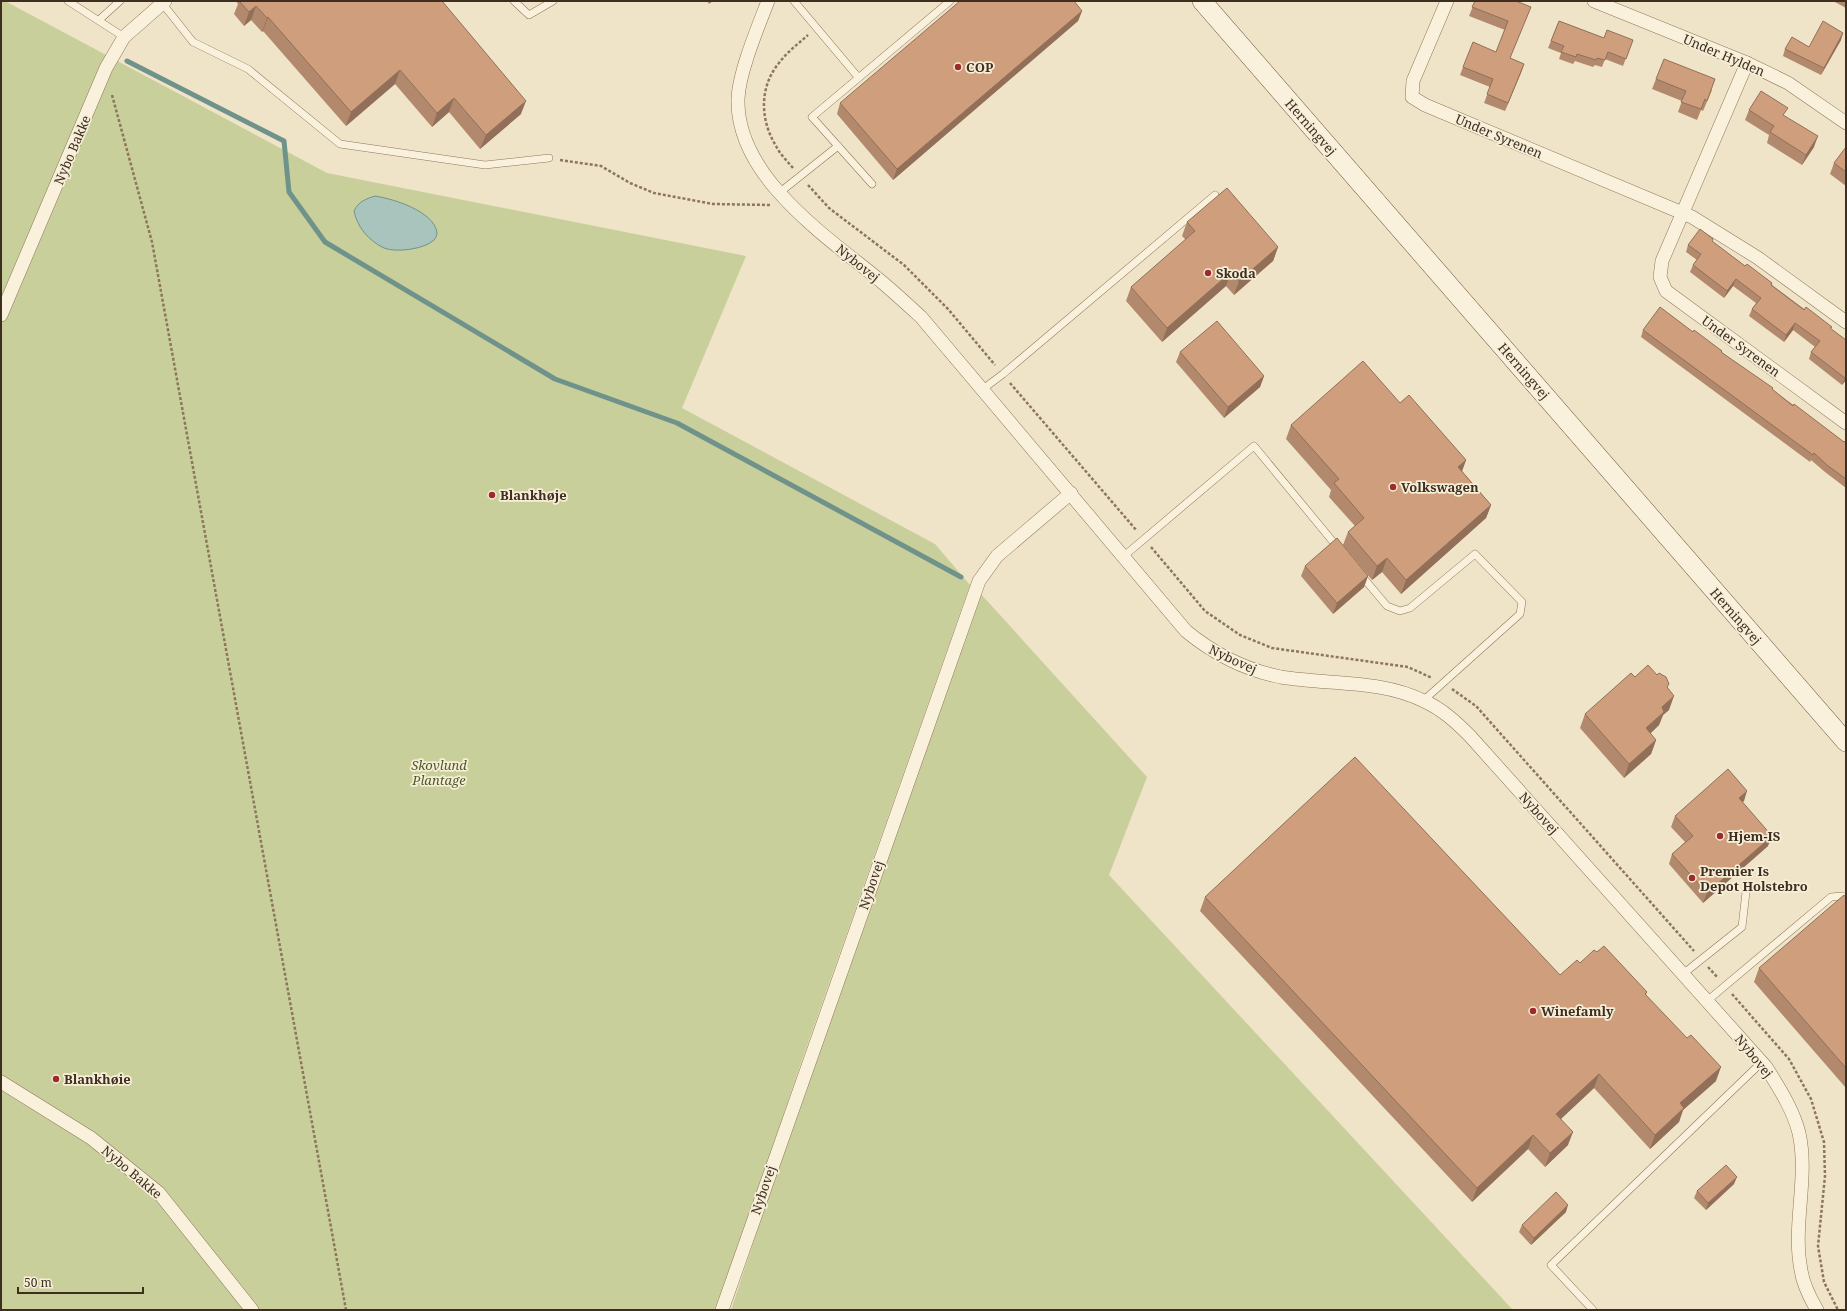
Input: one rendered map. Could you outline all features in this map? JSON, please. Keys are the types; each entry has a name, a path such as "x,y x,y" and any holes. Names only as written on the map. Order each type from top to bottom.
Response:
{"main road":[{"name":"Herningvej","path":"1202,1 1846,742"}],"street":[{"name":"Nybovej","path":"768,1 742,78 738,98 739,120 744,139 752,156 783,197 814,228 884,284 921,317 1071,492 1186,631 1205,646 1245,667 1282,677 1360,684 1394,691 1424,700 1447,714 1470,736 1762,1062 1789,1104 1799,1132 1802,1171 1799,1223 1800,1270 1806,1288 1817,1310"},
{"name":"Under Syrenen","path":"1447,1 1413,81 1412,97 1425,105 1692,217 1758,258 1846,322"},
{"name":"Under Hylden","path":"1594,1 1747,63 1788,83 1846,123"},
{"name":"Nybo Bakke","path":"1,315 105,71 124,36 163,2"},
{"name":"Under Syrenen","path":"1747,63 1662,261 1660,277 1666,291 1846,423"},
{"name":"Nybovej","path":"722,1310 979,581 997,556 1071,492"},
{"name":"Nybo Bakke","path":"1,1082 91,1138 159,1193 252,1310"}],"lane":[{"path":"68,1 124,36"},
{"path":"99,20 120,1"},
{"path":"514,1 529,15 553,1"},
{"path":"805,1 796,4 858,77"},
{"path":"872,184 812,117 950,1"},
{"path":"163,2 193,42 248,69 340,144 484,165 549,158"},
{"path":"783,197 800,176 838,146"},
{"path":"983,389 1003,374 1215,195"},
{"path":"1124,556 1145,540 1254,446 1346,556"},
{"path":"1356,569 1387,606 1400,611 1410,608 1475,554 1522,602 1520,614 1444,684 1424,700"},
{"path":"1683,974 1702,961 1742,927 1746,892"},
{"path":"1707,1001 1831,897 1842,896 1846,898"},
{"path":"1593,1310 1552,1265 1762,1062"}],"path":[{"path":"817,27 778,63 768,82 764,102 764,117 768,132 776,147 829,208 904,265 948,309 1205,610 1240,635 1272,648 1408,667 1444,684 1476,706 1789,1059 1811,1100 1824,1142 1825,1176 1818,1246 1824,1282 1838,1310"},
{"path":"105,71 152,242 346,1310"},
{"path":"549,158 601,166 630,183 654,193 714,204 771,205 783,197"}],"green space":[{"name":"Skovlund Plantage","path":"1,1 5,1 327,173 746,256 682,408 935,544 970,585 802,1060 717,1310 1,1310"},
{"path":"980,593 1147,777 1109,875 1513,1310 731,1310 812,1065"}],"water":[{"path":"375,196 402,203 421,212 434,225 437,232 435,239 424,246 403,250 384,248 373,242 364,233 358,223 354,211 360,203"}],"building":[{"path":"239,1 442,1 526,101 486,135 454,98 437,113 400,70 351,112 268,17 267,18 256,6 249,12"},
{"name":"COP","path":"960,1 1074,1 1082,11 897,169 840,103"},
{"path":"1475,1 1516,1 1531,7 1510,58 1524,64 1508,103 1487,94 1493,79 1463,67 1473,42 1496,52 1508,21 1472,7"},
{"path":"1559,21 1604,38 1607,30 1633,40 1626,59 1608,52 1605,60 1597,58 1596,60 1577,54 1576,57 1561,52 1564,46 1551,41"},
{"path":"1823,21 1843,33 1824,68 1785,49 1792,37 1809,47"},
{"path":"1664,59 1715,79 1707,101 1705,99 1701,109 1681,102 1686,91 1656,79"},
{"path":"1761,91 1788,108 1783,115 1818,136 1806,155 1770,132 1774,126 1749,110"},
{"path":"1846,147 1846,172 1834,163"},
{"name":"Skoda","path":"1227,188 1278,247 1239,281 1231,272 1167,328 1131,287 1195,231 1187,222"},
{"path":"1700,229 1713,239 1712,241 1745,266 1747,264 1772,283 1771,285 1804,310 1806,307 1846,340 1845,378 1811,352 1820,341 1795,323 1786,335 1752,309 1761,298 1736,279 1727,291 1693,265 1701,254 1688,245"},
{"path":"1660,307 1773,388 1772,389 1793,406 1794,404 1844,442 1846,441 1846,479 1814,453 1813,455 1643,330"},
{"path":"1217,321 1264,376 1228,407 1180,352"},
{"name":"Volkswagen","path":"1363,361 1400,403 1409,395 1466,460 1458,467 1491,505 1406,580 1387,558 1377,566 1348,532 1364,518 1334,483 1339,479 1291,425"},
{"path":"1337,538 1368,576 1337,603 1305,566"},
{"path":"1648,665 1657,675 1659,673 1666,677 1669,684 1667,687 1674,696 1662,707 1664,712 1646,728 1656,740 1629,764 1585,714 1631,673 1635,677"},
{"path":"1355,757 1560,975 1577,960 1580,963 1594,950 1597,952 1604,946 1647,992 1645,994 1687,1038 1691,1035 1721,1067 1680,1103 1684,1108 1655,1135 1599,1074 1556,1114 1573,1132 1550,1153 1533,1135 1477,1188 1205,897"},
{"name":"Hjem-IS","path":"1728,769 1747,791 1739,798 1772,836 1707,893 1672,854 1693,836 1675,816"},
{"path":"1844,895 1846,898 1846,1068 1759,968"},
{"path":"1726,1165 1737,1177 1708,1203 1697,1191"},
{"path":"1556,1192 1568,1205 1534,1238 1522,1225"}],"waterway":[{"path":"127,61 284,141 289,192 325,242 555,379 677,423 961,577"}],"place":[{"name":"COP","path":"958,67"},
{"name":"Skoda","path":"1208,273"},
{"name":"Volkswagen","path":"1393,487"},
{"name":"Blankhøje","path":"492,495"},
{"name":"Hjem-IS","path":"1720,836"},
{"name":"Premier Is Depot Holstebro","path":"1692,878"},
{"name":"Winefamly","path":"1533,1011"},
{"name":"Blankhøie","path":"56,1079"}]}
